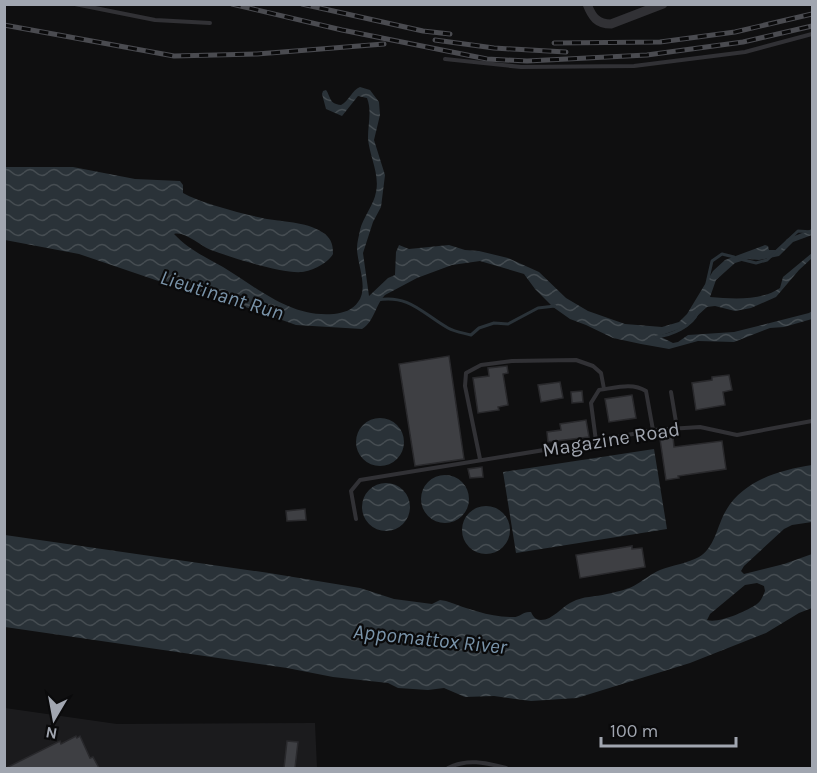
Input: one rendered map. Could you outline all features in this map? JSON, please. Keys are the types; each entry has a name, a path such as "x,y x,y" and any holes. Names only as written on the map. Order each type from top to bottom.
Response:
{"street":[{"path":"587,6 594,19 611,24 663,4"}],"lane":[{"path":"75,4 155,20 210,23"},
{"path":"445,59 520,67 634,66 745,52 813,34"},
{"path":"480,459 465,386 466,373 482,365 512,361 576,360 593,366 601,373 604,389"},
{"path":"596,441 591,403 599,390 604,389 632,386 646,391 653,430"},
{"path":"671,392 677,428"},
{"name":"Magazine Road","path":"356,519 351,491 360,480 653,430 699,428 737,435 813,422"},
{"path":"448,768 475,762 506,768"}],"shaded area":[{"path":"5,708 117,724 315,723 317,768 5,768"}],"water":[{"path":"360,87 370,90 379,102 380,115 374,140 385,175 381,207 373,222 363,253 369,296 388,278 395,275 396,252 399,245 409,249 449,245 508,258 539,272 566,298 588,311 625,324 662,327 679,322 687,314 713,271 725,260 765,245 769,250 779,250 787,239 812,229 812,235 793,242 779,256 759,260 748,259 735,263 716,280 710,297 746,298 772,292 780,288 783,277 812,253 812,258 776,297 751,308 735,311 715,306 707,307 685,327 659,336 673,343 688,335 734,332 812,311 812,319 784,327 770,328 734,342 698,341 669,349 613,338 570,319 553,307 524,274 480,261 452,265 417,278 385,295 370,322 362,329 296,325 206,293 179,288 79,254 5,240 5,167 73,167 135,179 180,181 183,185 183,193 200,201 258,217 305,225 325,234 332,243 333,254 319,266 302,272 293,272 243,261 211,250 183,235 174,234 197,252 275,300 318,314 348,311 356,305 361,296 363,283 357,244 361,225 373,202 377,185 368,138 369,108 367,98 358,96 342,116 326,109 322,94 326,90 332,102 341,105"},
{"path":"375,418 385,418 397,425 404,437 404,447 397,459 385,466 375,466 360,455 356,447 356,437 367,422"},
{"path":"654,449 667,529 516,553 503,472"},
{"name":"Appomattox River","path":"812,465 812,522 792,525 784,529 741,571 744,574 812,554 812,608 799,613 766,633 690,663 577,698 531,701 494,696 465,697 444,688 428,690 398,688 388,683 333,677 287,668 5,627 5,535 269,573 360,588 394,599 432,604 440,600 496,616 516,617 531,612 533,616 541,620 553,616 576,600 627,589 660,570 699,557 708,548 724,514 740,493 774,474","holes":["757,583 764,586 765,591 762,598 752,607 725,619 707,620 710,614 745,585"]},
{"path":"445,475 462,482 469,499 462,516 445,523 428,516 421,499 428,482"},
{"path":"381,483 391,483 406,493 410,507 409,516 400,527 391,531 381,531 366,521 362,512 362,502 372,487"},
{"path":"486,506 503,513 510,530 503,547 486,554 469,547 462,530 469,513"}],"building":[{"path":"449,356 464,459 415,466 399,364"},
{"path":"507,366 508,373 503,374 508,405 498,407 499,410 478,413 473,378 489,376 488,368"},
{"path":"729,375 732,390 723,392 725,405 696,410 692,383"},
{"path":"560,382 563,398 541,402 538,385"},
{"path":"582,391 583,402 572,403 571,392"},
{"path":"632,395 636,418 609,422 605,399"},
{"path":"586,420 589,437 548,442 547,432 561,430 560,424"},
{"path":"673,437 674,447 722,441 726,469 666,480 660,439"},
{"path":"482,467 483,477 470,478 468,469"},
{"path":"305,509 306,520 287,521 286,511"},
{"path":"632,546 632,549 642,548 645,567 580,578 576,555"},
{"path":"76,736 77,738 80,736 90,758 93,757 99,768 6,768 60,741 61,744"},
{"path":"287,741 298,742 295,768 284,768"}],"waterway":[{"name":"Lieutinant Run","path":"740,259 756,263 767,260 798,231 812,232"},
{"name":"Lieutinant Run","path":"707,283 712,261 722,254 734,257"},
{"name":"Lieutinant Run","path":"377,300 388,299 407,303 448,328 471,335 479,328 494,323 508,324 538,308 555,306"},
{"name":"Lieutinant Run","path":"657,337 686,326 698,312"}],"railway":[{"path":"232,4 342,30 487,59 527,61 647,55 743,42 812,26"},
{"path":"302,4 423,31 450,34"},
{"path":"554,43 660,42 735,32 812,14"},
{"path":"4,25 174,56 257,54 384,44"},
{"path":"435,40 494,48 566,52"}]}
